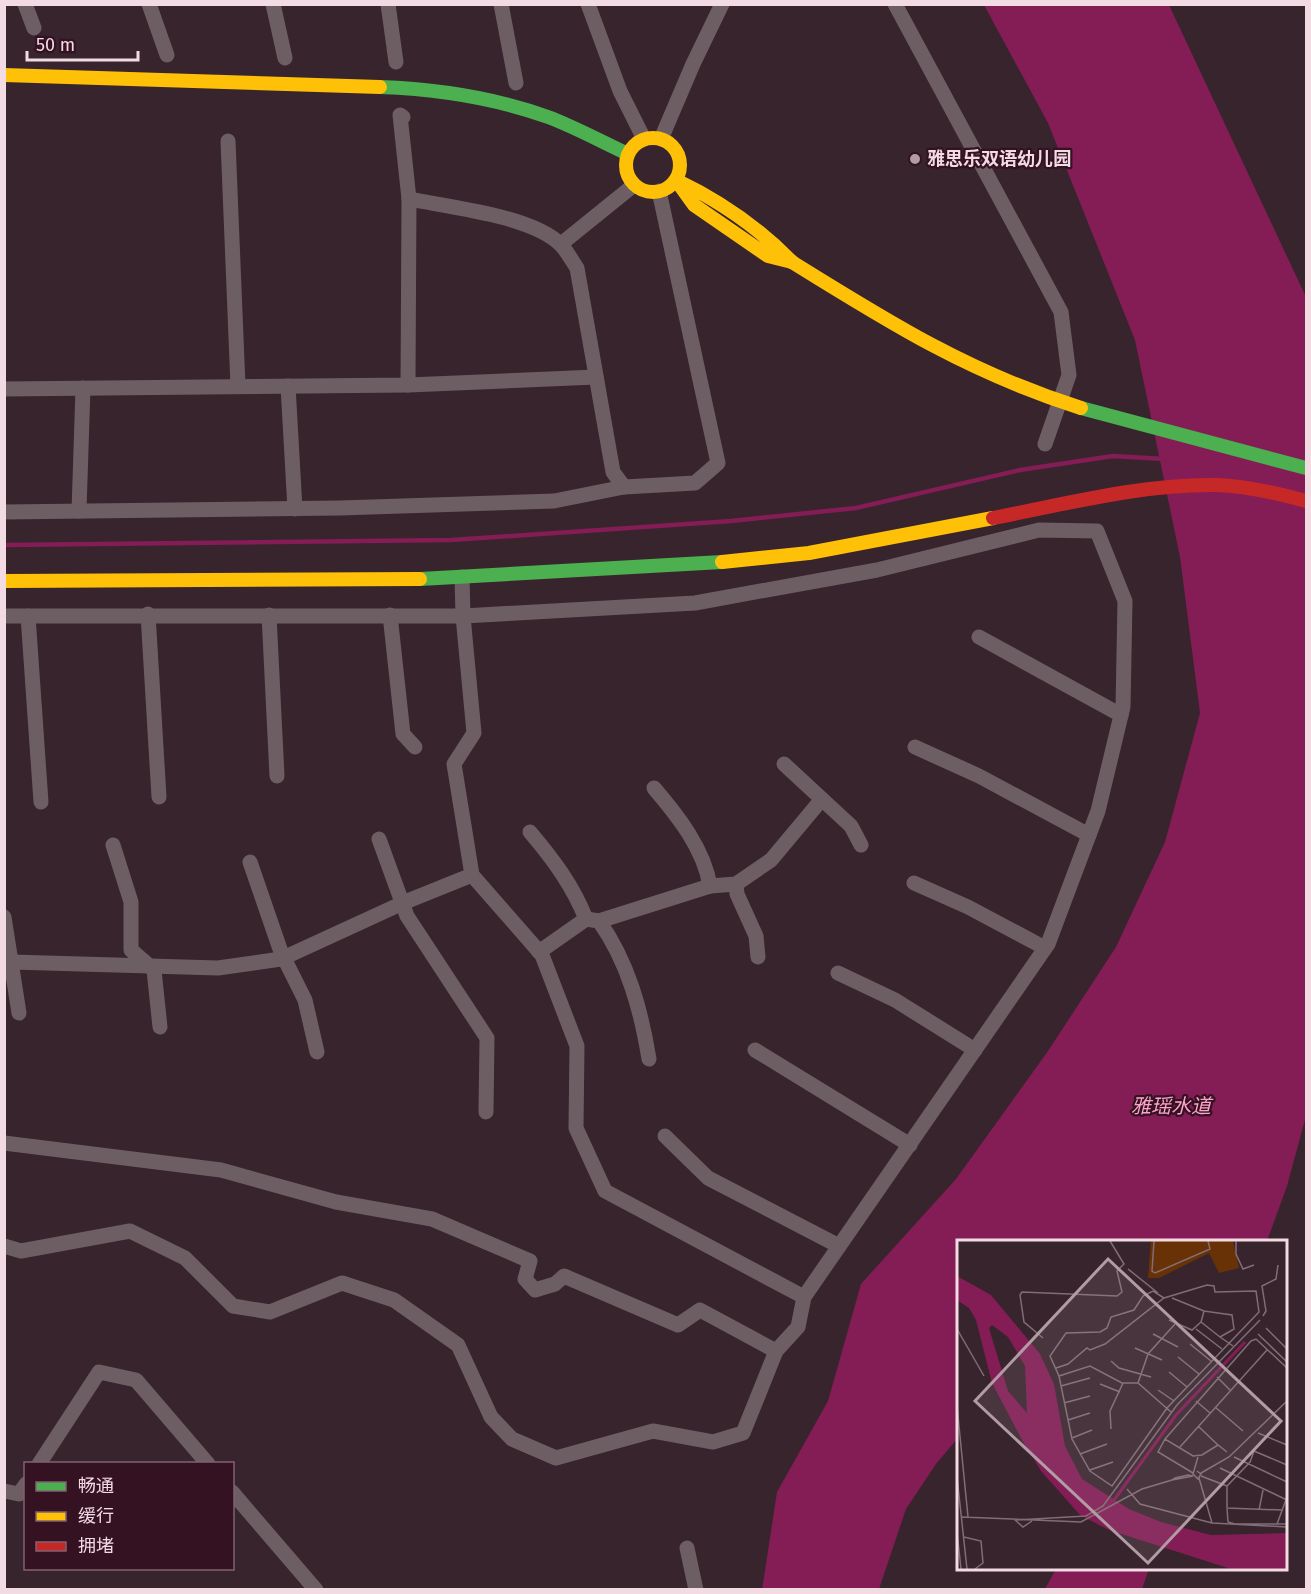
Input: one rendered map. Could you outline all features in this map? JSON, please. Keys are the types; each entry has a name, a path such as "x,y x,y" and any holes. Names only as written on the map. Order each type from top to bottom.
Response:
{"street":[{"path":"25,4 34,28"},
{"path":"149,4 167,55"},
{"path":"273,4 285,58"},
{"path":"388,4 396,62"},
{"path":"501,4 516,83"},
{"path":"588,4 620,91 644,139"},
{"path":"661,139 722,4"},
{"path":"896,4 1061,312 1069,375 1045,444"},
{"path":"4,75 414,88 471,97 548,117 628,154"},
{"path":"403,117 400,115 409,199 408,385"},
{"path":"644,139 661,139 676,150 680,168 676,180 659,191 642,190 634,185 626,168 628,154 636,143 644,139"},
{"path":"228,141 238,386"},
{"path":"676,180 694,205 768,256 792,262 937,349 976,369 1046,396 1115,417 1306,468"},
{"path":"561,244 634,185"},
{"path":"4,512 295,509 554,501 624,487 695,483 718,463 659,191"},
{"path":"409,199 510,219 531,227 561,244 577,268 613,472 624,487"},
{"path":"4,389 408,385 596,377"},
{"path":"288,386 295,509"},
{"path":"79,511 83,388"},
{"path":"4,581 238,582 462,577 682,566 809,554 1138,490 1216,485 1267,491 1306,501"},
{"path":"4,616 148,614 463,616 695,603 877,570 1039,530 1097,531 1125,601 1121,715 1098,811 1045,948 804,1296 798,1327 776,1351 743,1433 713,1442 653,1431 556,1458 512,1439 491,1417 458,1345 394,1300 342,1283 270,1312 233,1306 185,1258 130,1231 21,1251 4,1246"},
{"path":"462,577 463,616 474,733 454,764 472,875 539,952 577,1046 576,1128 605,1191 804,1296"},
{"path":"148,614 159,797"},
{"path":"268,615 277,776"},
{"path":"390,615 403,734 415,747"},
{"path":"28,616 41,802"},
{"path":"979,637 1121,715"},
{"path":"915,747 979,776 1089,835"},
{"path":"784,764 851,826 861,845"},
{"path":"654,788 679,817 707,868 710,886"},
{"path":"539,952 592,920 710,886 736,884 771,860 822,799"},
{"path":"530,832 555,862 592,920 616,946 642,1017 649,1059"},
{"path":"379,839 407,916 487,1038 486,1112"},
{"path":"113,845 131,902 131,950 154,970 160,1027"},
{"path":"250,862 281,952 305,1000 317,1052"},
{"path":"12,962 218,968 281,959 405,902 472,875"},
{"path":"914,883 968,907 1045,948"},
{"path":"736,884 737,894 756,936 758,957"},
{"path":"4,917 19,1013"},
{"path":"838,973 895,1000 975,1050"},
{"path":"755,1050 910,1145"},
{"path":"665,1136 708,1178 839,1246"},
{"path":"4,1143 221,1170 336,1202 432,1219 530,1261 525,1279 535,1290 555,1284 564,1276 678,1325 700,1310 776,1351"},
{"path":"40,1462 99,1372 136,1380 206,1462"},
{"path":"4,1491 18,1494 24,1486"},
{"path":"234,1494 316,1590"},
{"path":"687,1548 696,1590"}],"water":[{"name":"雅瑶水道","path":"984,5 1169,5 1306,297 1306,1116 1287,1186 1267,1240 957,1240 957,1439 936,1464 906,1509 879,1589 762,1590 777,1492 828,1401 861,1284 956,1179 1048,1051 1116,947 1165,842 1200,713 1180,557 1135,340 1048,123"},
{"path":"1055,1570 1149,1570 1142,1589 1045,1589"}],"waterway":[{"path":"4,545 451,540 731,521 856,508 1020,470 1113,456 1165,459"}],"traffic: fast":[{"path":"380,87 444,92 528,110 558,121 628,154"},
{"path":"1081,408 1306,468"},
{"path":"420,579 722,562"}],"traffic: slow":[{"path":"4,75 380,87"},
{"path":"648,138 658,138 672,146 678,155 680,165 678,175 672,184 658,192 648,192 631,180 626,170 626,160 638,143 648,138"},
{"path":"676,180 738,216 766,237 792,262 768,256 694,205 676,180"},
{"path":"792,262 897,326 967,363 1081,408"},
{"path":"722,562 809,553 993,518"},
{"path":"4,581 420,579"}],"traffic: jam":[{"path":"993,518 1132,491 1188,486 1239,487 1306,501"}],"place":[{"name":"雅思乐双语幼儿园","path":"915,159"}]}
